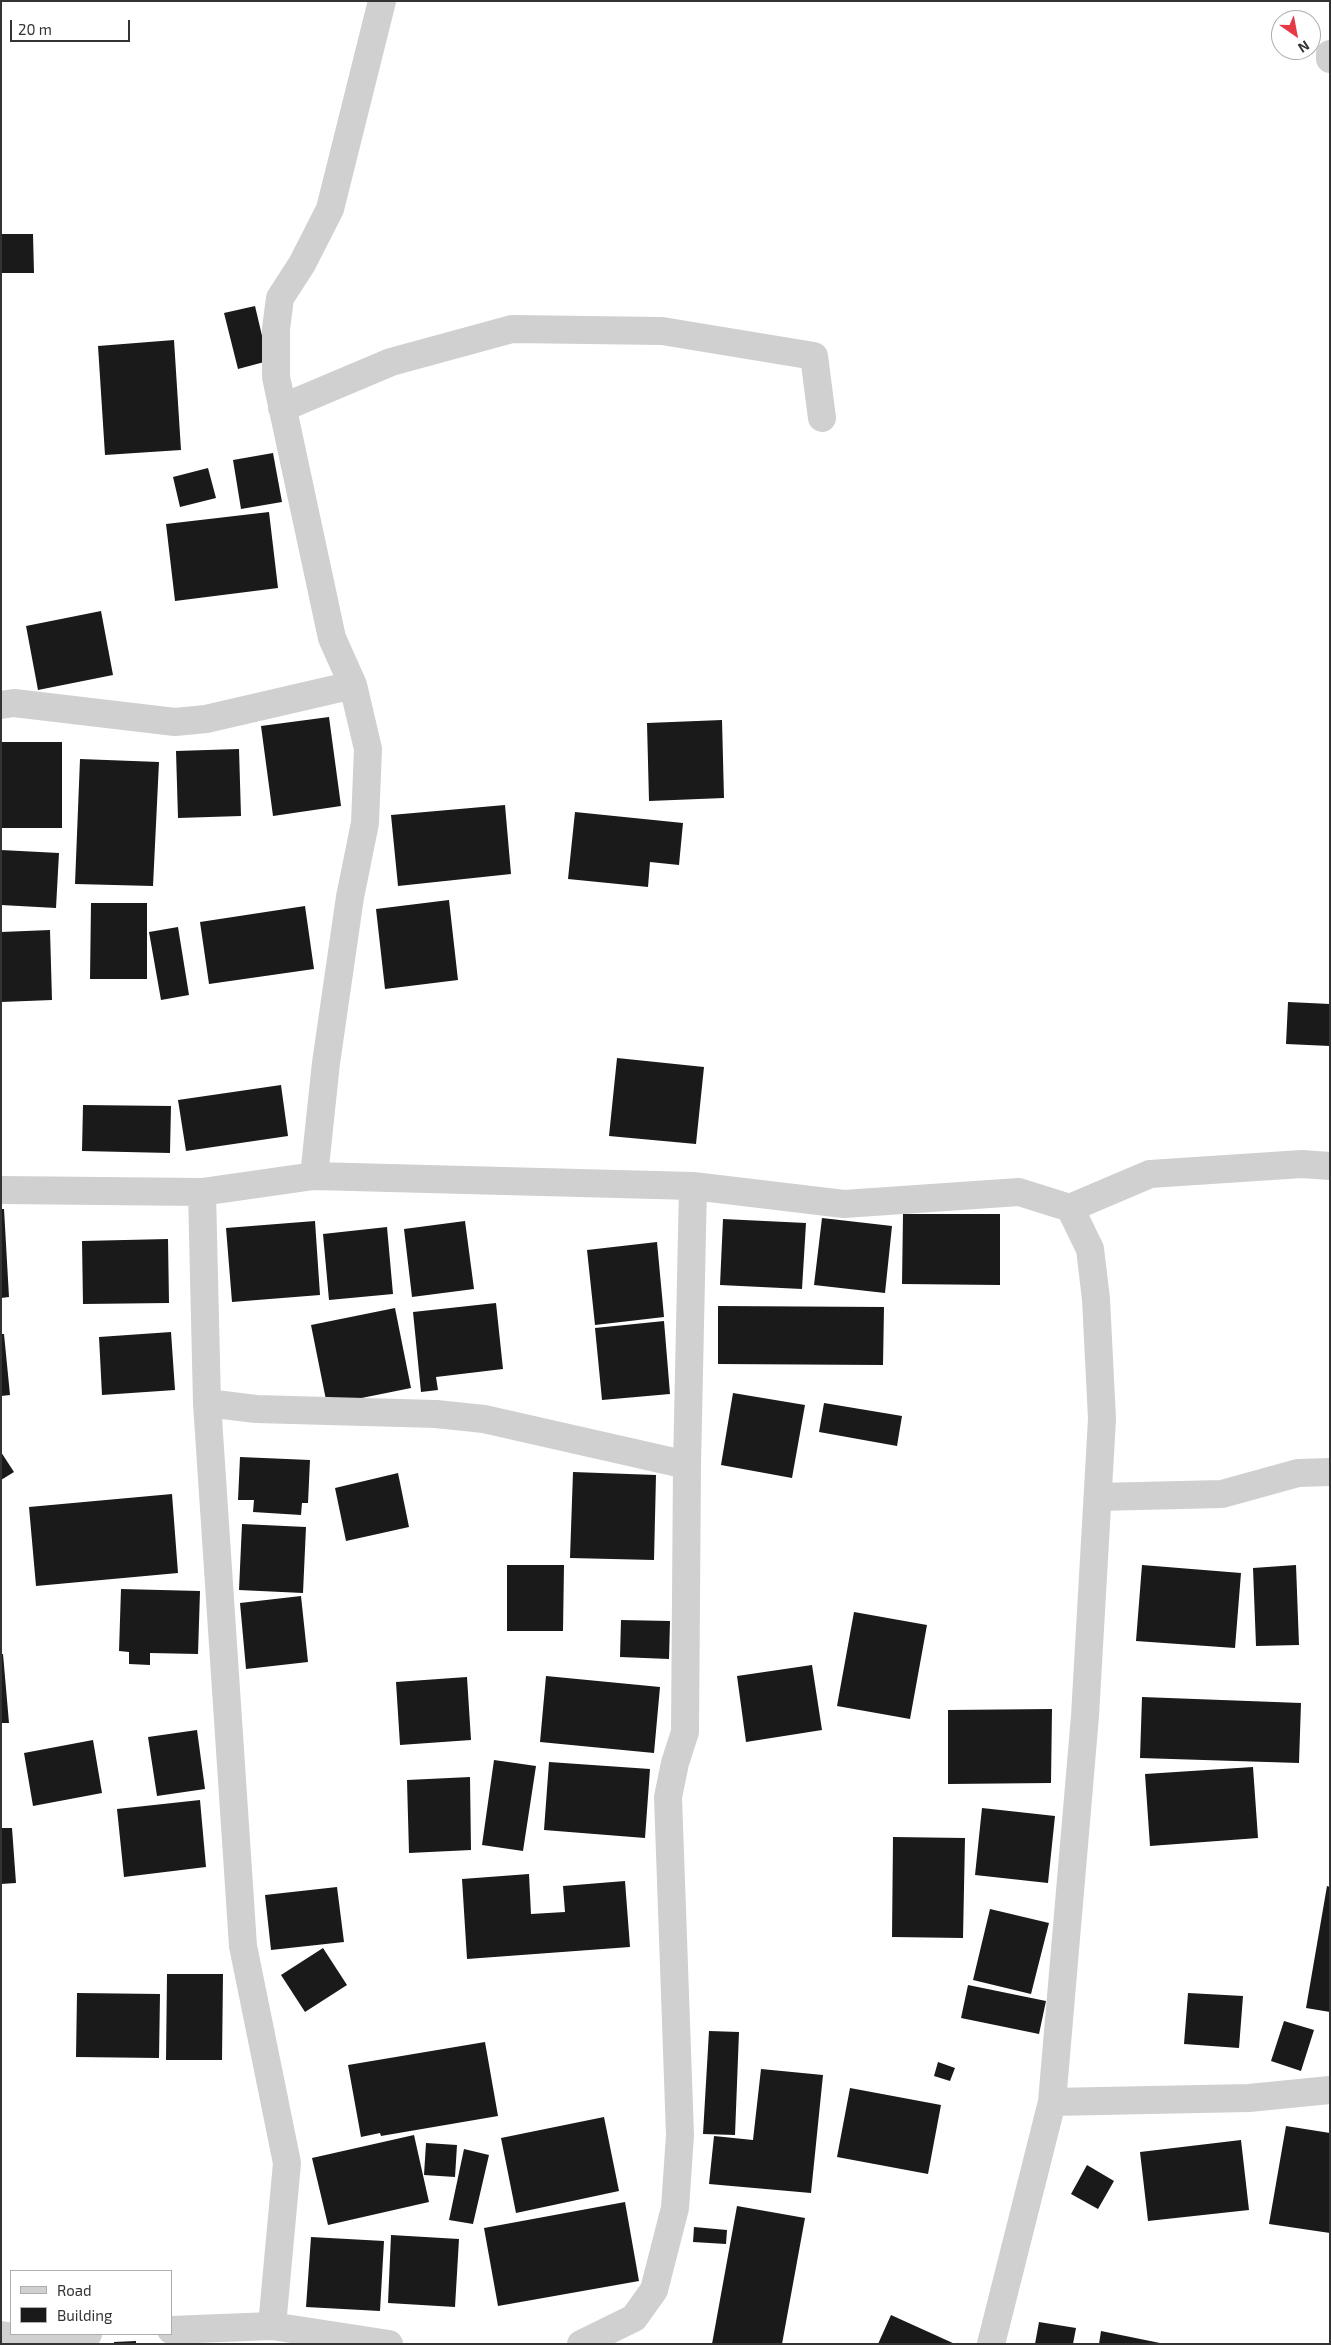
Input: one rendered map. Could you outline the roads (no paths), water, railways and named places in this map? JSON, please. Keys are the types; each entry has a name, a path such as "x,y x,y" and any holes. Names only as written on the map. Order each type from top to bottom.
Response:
{"street":[{"path":"314,1176 326,1063 348,907 365,823 368,749 353,685 332,638 276,378 276,329 280,298 302,264 330,209 382,1"},
{"path":"1330,54 1330,59"},
{"path":"282,408 390,362 512,329 662,331 814,356 822,418"},
{"path":"1,705 14,703 175,722 206,720 353,685"},
{"path":"1,1190 202,1192 314,1176 693,1186 844,1204 1019,1192 1070,1208 1150,1174 1302,1164 1330,1166"},
{"path":"580,2344 634,2318 654,2290 675,2208 680,2135 668,1797 684,1732 693,1186"},
{"path":"202,1192 207,1403 244,1946 287,2163 272,2326"},
{"path":"991,2344 1052,2102 1084,1726 1102,1419 1096,1299 1090,1249 1070,1208"},
{"path":"207,1403 256,1409 436,1414 484,1419 687,1465"},
{"path":"1098,1498 1222,1494 1298,1473 1330,1472"},
{"path":"1052,2102 1249,2098 1330,2090"},
{"path":"172,2330 272,2326 389,2344"},
{"path":"17,2339 66,2335"}]}
